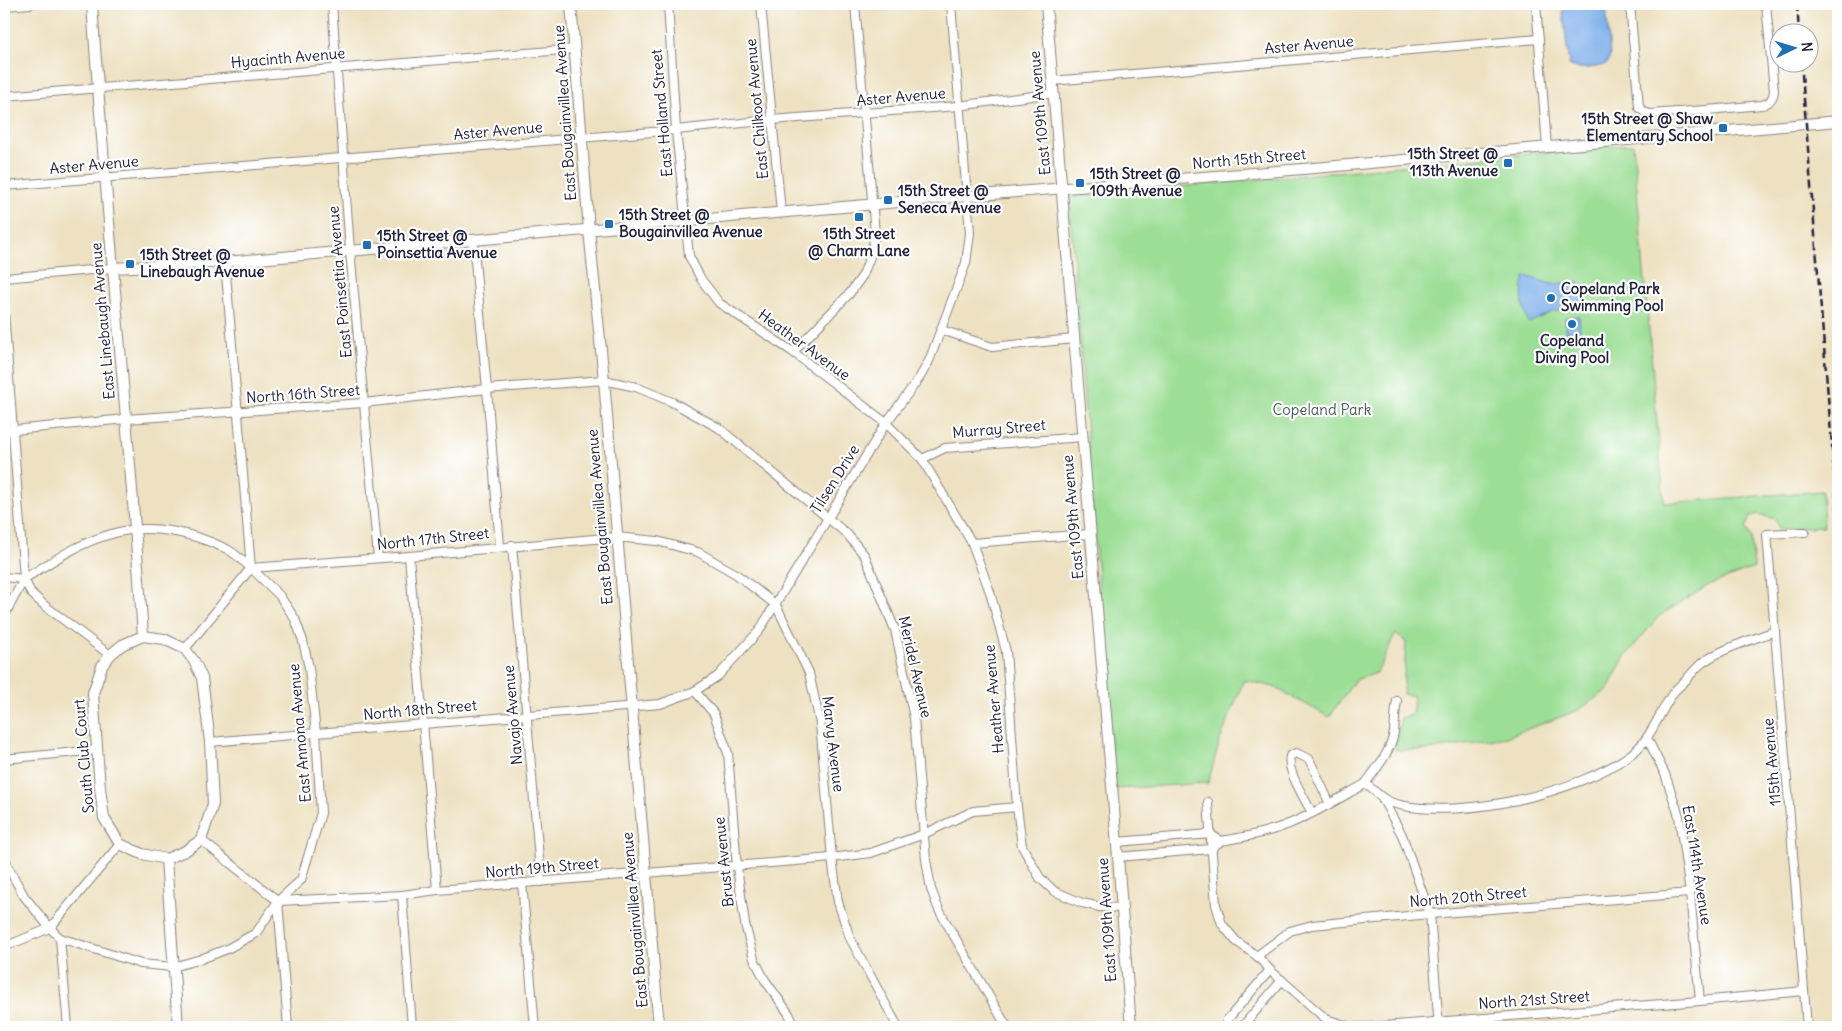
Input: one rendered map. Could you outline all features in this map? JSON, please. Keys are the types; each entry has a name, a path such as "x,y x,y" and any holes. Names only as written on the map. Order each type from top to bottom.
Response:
{"street":[{"path":"4,6 30,4"},
{"name":"East Linebaugh Avenue","path":"92,4 97,88 136,529 143,636"},
{"name":"East Poinsettia Avenue","path":"332,4 350,250 378,558"},
{"name":"East Bougainvillea Avenue","path":"571,4 659,1027"},
{"name":"East Holland Street","path":"668,4 676,130 686,221"},
{"name":"East Chilkoot Avenue","path":"762,4 771,120 781,212"},
{"path":"793,352 850,293 863,275 871,254 875,234 854,4"},
{"name":"Tilsen Drive","path":"632,706 660,704 695,691 718,676 759,631 886,423 920,377 942,330 966,263 970,233 951,4"},
{"name":"East 109th Avenue","path":"1046,4 1131,1027"},
{"path":"1536,4 1548,147"},
{"path":"1630,4 1638,104 1641,109 1650,114 1762,105 1771,101 1774,91 1766,4"},
{"name":"Aster Avenue","path":"1052,81 1539,39"},
{"name":"Hyacinth Avenue","path":"4,96 575,49"},
{"name":"Aster Avenue","path":"4,186 676,130 771,120 958,106 1054,93"},
{"path":"1707,110 1708,132"},
{"name":"North 15th Street","path":"4,278 113,268 225,262 1838,121"},
{"name":"Heather Avenue","path":"686,221 688,256 719,303 793,352 886,423 922,459 972,543 990,592 1006,651 1017,807 1022,846 1040,878 1054,891 1068,898 1100,907 1121,908"},
{"path":"473,239 500,546"},
{"path":"184,649 251,568 225,262"},
{"path":"4,311 24,579 31,593 44,605 110,655"},
{"path":"942,330 992,347 1074,338"},
{"name":"North 16th Street","path":"4,431 126,419 364,403 487,389 604,380"},
{"name":"Meridel Avenue","path":"604,380 636,387 672,402 718,428 847,534 865,556 895,630 914,718 926,860 931,890 940,910 1007,1027"},
{"name":"Murray Street","path":"922,459 945,448 1082,437"},
{"path":"4,616 24,579 78,547 109,534 136,529 169,530 198,538 228,550 251,568"},
{"name":"115th Avenue","path":"1805,532 1767,534 1807,1027"},
{"path":"972,543 1089,534"},
{"name":"North 17th Street","path":"251,568 616,537"},
{"name":"Marvy Avenue","path":"616,537 657,541 698,552 736,574 776,605 809,673 820,723 832,858 838,902 850,938 898,1027"},
{"name":"Navajo Avenue","path":"512,545 541,882"},
{"path":"409,556 437,890"},
{"name":"East Annona Avenue","path":"251,568 279,595 295,619 310,668 316,733 321,813 301,880 278,901"},
{"path":"4,577 24,579"},
{"path":"1382,798 1399,805 1443,808 1481,806 1540,795 1586,780 1630,755 1647,738 1672,694 1702,663 1736,645 1775,631"},
{"path":"4,947 50,928 120,844 142,854 166,859 185,851 201,840 212,804 210,742 202,678 194,661 184,649 164,639 143,636"},
{"name":"South Club Court","path":"120,844 104,818 93,693 102,666 110,655 122,645 143,636"},
{"name":"Brust Avenue","path":"695,691 714,714 728,753 737,866 745,924 754,959 765,980 789,1014 795,1027"},
{"path":"1118,857 1211,849 1221,841 1272,830 1330,804 1365,784 1383,760 1394,734 1394,714 1397,701"},
{"name":"North 18th Street","path":"210,742 632,706"},
{"name":"East 114th Avenue","path":"1647,738 1665,774 1679,816 1690,893 1700,1001"},
{"path":"4,759 97,750"},
{"path":"1312,813 1291,770 1290,756 1296,753 1308,759 1330,804"},
{"path":"1365,784 1382,798 1402,835 1430,914 1439,1024"},
{"name":"North 21st Street","path":"1208,802 1216,905 1222,924 1236,941 1257,956 1270,970 1326,1019 1351,1027 1439,1024 1804,991"},
{"name":"North 19th Street","path":"278,901 402,895 437,890 832,858 871,853 924,834 973,811 1017,807"},
{"path":"1117,842 1210,834 1221,841"},
{"path":"201,840 278,901 288,1027"},
{"path":"4,854 8,868 24,896 60,938 141,964 173,967 201,959 227,948 256,933 278,901"},
{"path":"166,859 178,1027"},
{"path":"522,883 535,1027"},
{"name":"North 20th Street","path":"1257,956 1290,931 1312,925 1690,893"},
{"path":"402,895 412,1027"},
{"path":"60,938 68,1027"},
{"path":"1225,1027 1227,1020 1270,970"},
{"path":"1242,1027 1282,980"}],"green space":[{"name":"Copeland Park","path":"1633,144 1664,503 1822,491 1824,527 1779,529 1775,519 1758,514 1750,517 1746,527 1751,537 1754,568 1709,585 1659,616 1624,658 1607,690 1579,710 1506,737 1429,750 1395,750 1401,718 1412,715 1414,696 1403,694 1406,642 1395,634 1377,673 1355,680 1329,717 1274,687 1244,680 1220,740 1208,783 1114,789 1069,197"}],"water":[{"path":"1562,4 1606,4 1610,56 1608,63 1588,68 1577,68 1569,65"},
{"name":"Copeland Park Swimming Pool","path":"1525,276 1552,284 1580,282 1582,309 1554,311 1529,323 1522,300"},
{"name":"Copeland Diving Pool","path":"1579,316 1580,330 1566,332 1565,318"}],"railway":[{"path":"1797,4 1798,22"},
{"path":"1802,72 1838,520"}],"place":[{"name":"15th Street @ Shaw Elementary School","path":"1723,128"},
{"name":"15th Street @ 113th Avenue","path":"1508,163"},
{"name":"15th Street @ 109th Avenue","path":"1080,183"},
{"name":"15th Street @ Seneca Avenue","path":"888,200"},
{"name":"15th Street @ Charm Lane","path":"859,217"},
{"name":"15th Street @ Bougainvillea Avenue","path":"609,224"},
{"name":"15th Street @ Poinsettia Avenue","path":"367,245"},
{"name":"15th Street @ Linebaugh Avenue","path":"130,264"},
{"name":"Copeland Park Swimming Pool","path":"1551,298"},
{"name":"Copeland Diving Pool","path":"1572,324"}]}
